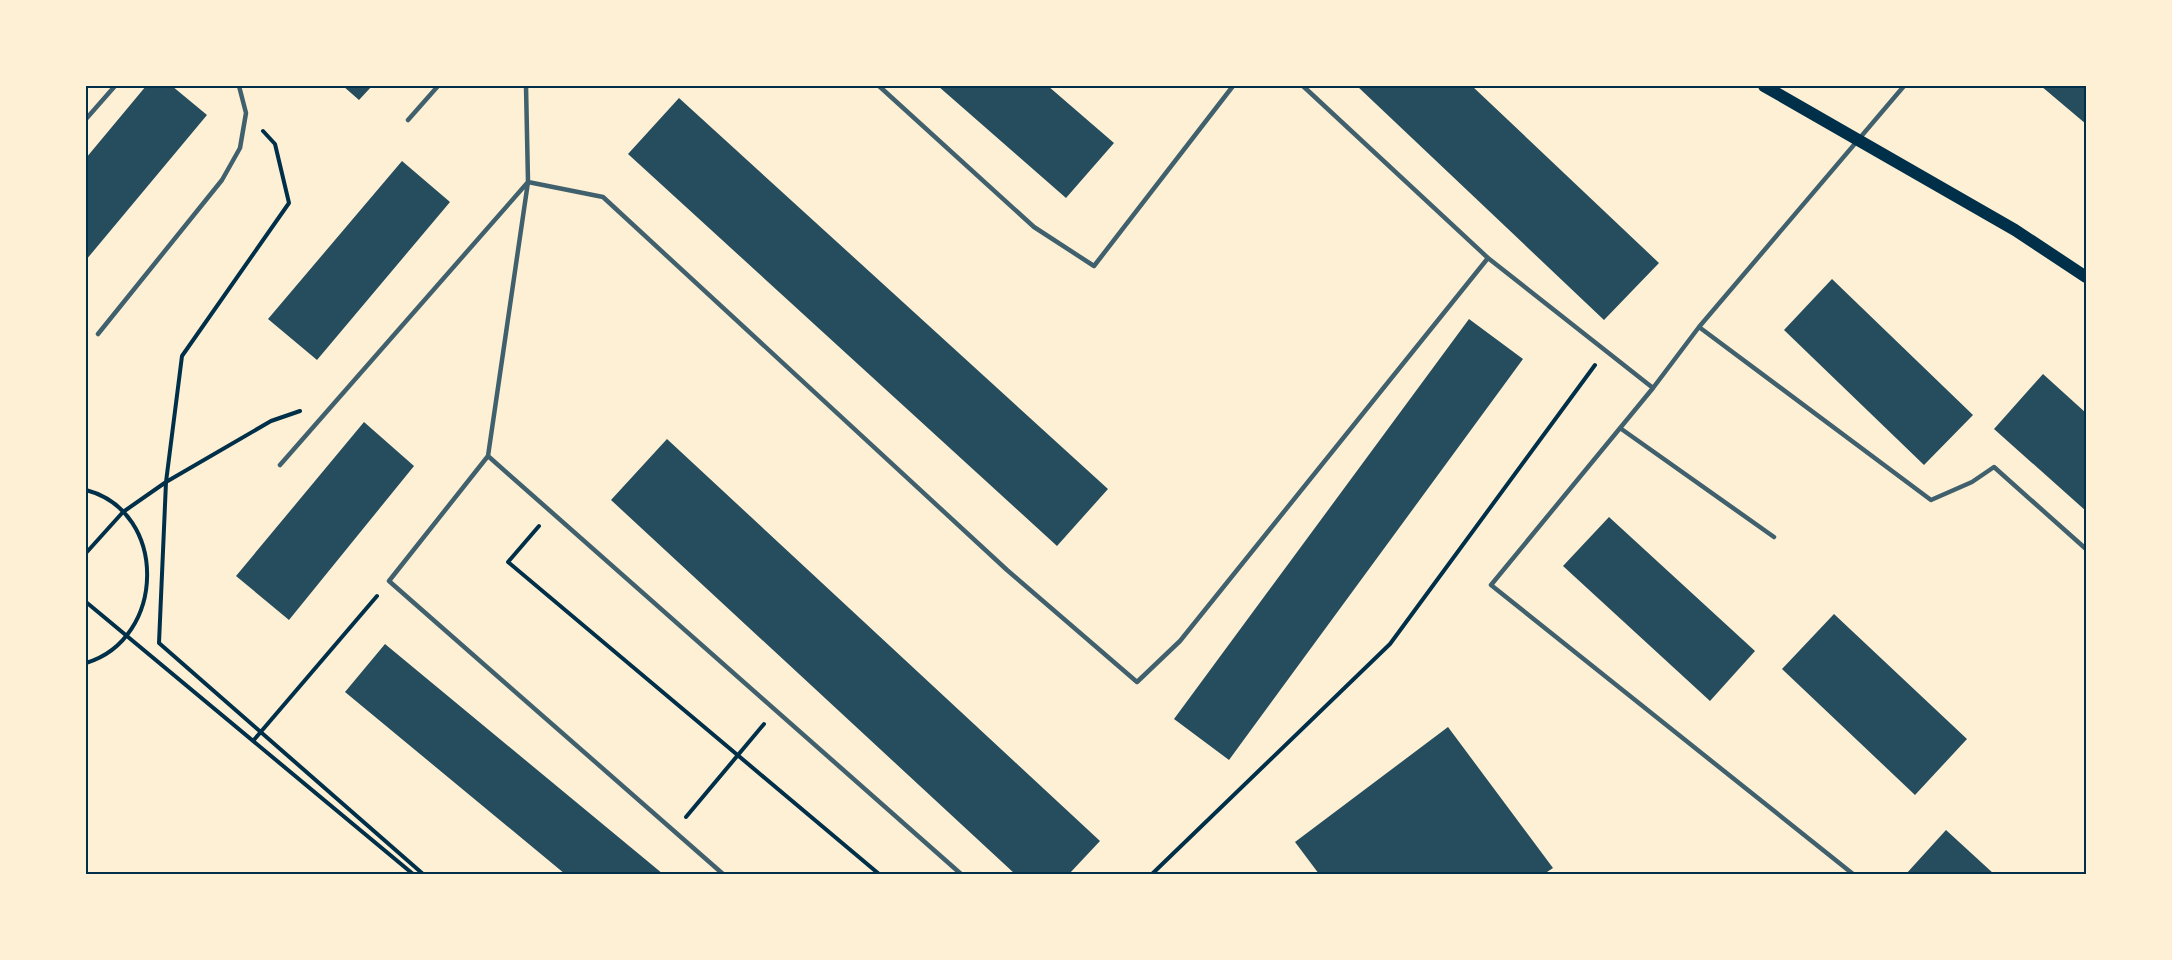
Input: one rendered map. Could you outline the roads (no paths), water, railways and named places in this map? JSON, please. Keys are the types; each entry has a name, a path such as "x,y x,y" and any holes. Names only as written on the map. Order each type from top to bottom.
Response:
{"main road":[{"path":"1764,86 1859,138 2015,230 2086,277"}],"lane":[{"path":"86,119 115,86"},
{"path":"98,334 222,180 240,148 246,113 239,86"},
{"path":"408,120 438,86"},
{"path":"526,86 528,182 488,456 390,581 723,874"},
{"path":"879,86 1034,227 1094,266 1233,86"},
{"path":"1303,86 1488,258 1653,388"},
{"path":"1852,874 1491,585 1653,388 1699,327 1904,86"},
{"path":"528,182 603,197 1006,570 1137,682 1180,641 1488,258"},
{"path":"280,465 528,182"},
{"path":"1699,327 1931,500 1972,482 1994,467 2086,549"},
{"path":"1620,428 1774,537"},
{"path":"488,456 961,874"}]}
